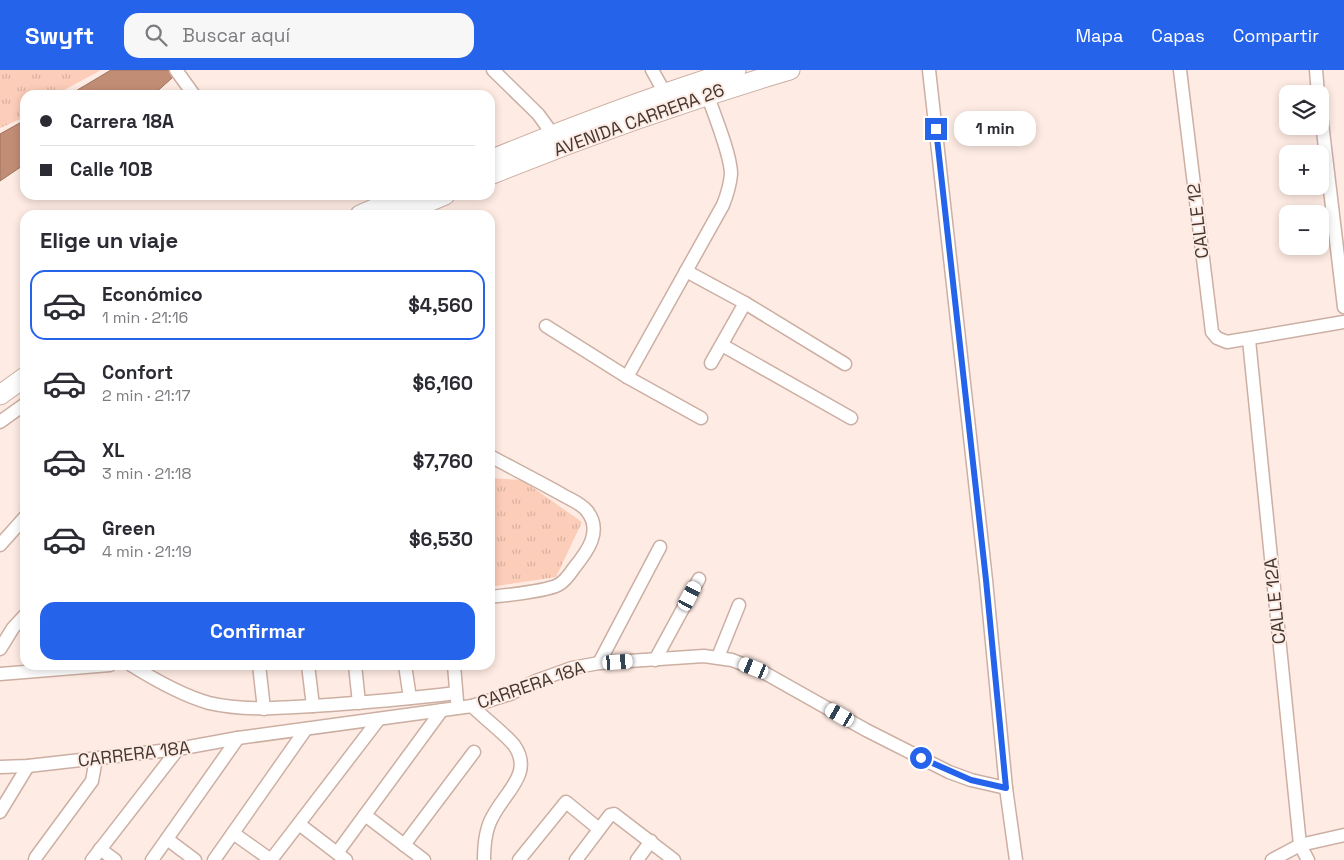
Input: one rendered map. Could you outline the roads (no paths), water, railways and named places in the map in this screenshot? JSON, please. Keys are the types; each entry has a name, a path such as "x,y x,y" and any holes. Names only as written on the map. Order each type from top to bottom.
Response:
{"main road":[{"name":"AVENIDA CARRERA 26","path":"495,173 558,140 665,93 736,70"},
{"name":"AVENIDA CARRERA 26","path":"495,159 790,70"},
{"path":"372,210 394,200"},
{"path":"410,210 433,200"}],"street":[{"path":"176,70 190,90"},
{"path":"494,70 538,114 558,140"},
{"path":"652,70 665,93"},
{"path":"929,70 986,580 1006,788 1016,860"},
{"name":"CALLE 12","path":"1180,70 1212,332 1217,338 1227,342 1249,340 1344,322"},
{"path":"1316,70 1317,85"},
{"path":"627,377 723,205 729,189 731,172 727,154 707,94"},
{"path":"1323,135 1344,307"},
{"path":"686,271 745,303 845,364"},
{"path":"711,363 745,303"},
{"path":"546,326 627,377 701,418"},
{"name":"CALLE 12A","path":"1249,340 1300,846 1308,860"},
{"path":"722,345 851,418"},
{"path":"0,422 20,408"},
{"path":"495,458 579,504 586,510 592,520 594,531 592,543 569,575 558,585 515,594 495,596"},
{"path":"0,545 20,523"},
{"path":"599,663 660,547"},
{"path":"655,660 699,579"},
{"path":"718,657 740,606"},
{"path":"0,649 20,620"},
{"name":"CARRERA 18A","path":"0,767 28,766 178,749 238,738 472,706 510,694 572,668 599,663 704,656 732,660 763,672 866,730 949,772 971,780 1006,788"},
{"path":"0,674 49,670"},
{"path":"140,670 190,696 211,703 264,709 456,694"},
{"path":"260,670 264,709"},
{"path":"309,670 313,706"},
{"path":"356,670 359,703"},
{"path":"406,670 410,698"},
{"path":"454,670 458,708"},
{"path":"472,706 513,745 521,758 522,769 493,816 486,832 484,860"},
{"path":"299,824 342,857 365,815 442,710"},
{"path":"233,833 271,860 380,719"},
{"path":"214,860 306,729"},
{"path":"152,860 238,738"},
{"path":"92,860 178,749"},
{"path":"404,845 474,752"},
{"path":"36,860 36,857 92,781 96,759"},
{"path":"0,812 28,766"},
{"path":"519,860 566,802 600,829"},
{"path":"576,860 610,815 614,814 674,860"},
{"path":"365,815 424,860"},
{"path":"1272,860 1300,846 1344,835"},
{"path":"167,839 195,860"},
{"path":"636,860 651,841"},
{"path":"100,849 115,860"}]}
